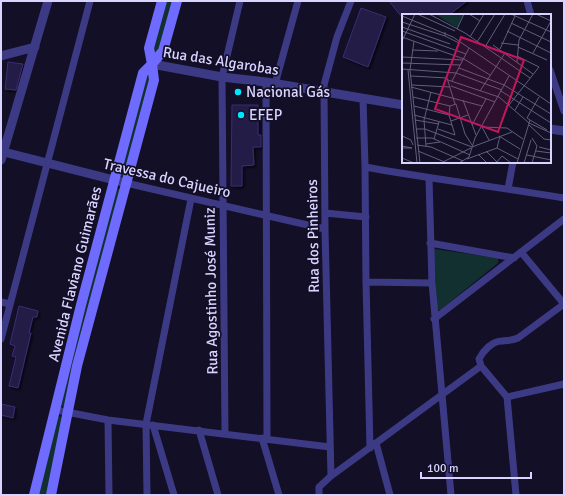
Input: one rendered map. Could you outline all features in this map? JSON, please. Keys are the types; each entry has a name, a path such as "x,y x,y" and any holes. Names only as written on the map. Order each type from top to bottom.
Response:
{"main road":[{"name":"Avenida Flaviano Guimarães","path":"51,495 77,366 154,80 149,48 162,1"},
{"name":"Avenida Flaviano Guimarães","path":"34,495 114,180 143,73 163,51 177,1"}],"street":[{"path":"2,156 48,1"},
{"path":"1,339 90,1"},
{"name":"Rua Agostinho José Muniz","path":"226,434 222,77 240,1"},
{"path":"280,495 264,438 270,83 298,1"},
{"name":"Rua dos Pinheiros","path":"331,476 325,229 324,85 337,37 351,1"},
{"path":"527,1 531,14"},
{"path":"1,56 35,47"},
{"name":"Rua das Algarobas","path":"152,64 222,77 270,83 402,105"},
{"path":"551,73 564,111"},
{"path":"362,98 365,167 366,282 373,445 390,495"},
{"path":"551,130 564,131"},
{"name":"Travessa do Cajueiro","path":"2,156 48,163 191,199 325,229"},
{"path":"508,189 513,163"},
{"path":"365,167 564,198"},
{"path":"429,178 430,243 434,319 451,495"},
{"path":"147,495 149,424 191,199"},
{"path":"326,214 366,217"},
{"path":"434,319 564,219"},
{"path":"430,243 514,258"},
{"path":"516,495 507,396 481,366 479,359 481,354 487,348 500,340 513,341 564,304 521,252"},
{"path":"366,282 432,283"},
{"path":"1,302 10,304"},
{"path":"319,495 319,487 331,476 481,366"},
{"path":"507,396 564,384"},
{"path":"56,410 108,420 330,447"},
{"path":"108,420 109,495"},
{"path":"149,424 174,495"},
{"path":"199,430 218,495"}],"green space":[{"path":"164,1 174,1 160,52 155,53 151,50"},
{"path":"152,73 125,177 119,176 143,74"},
{"path":"116,188 122,190 64,407 59,405"},
{"path":"434,249 498,258 498,263 440,310 437,309"},
{"path":"57,416 62,417 50,495 36,495"}],"building":[{"path":"389,1 467,1 450,14 423,14 421,11 417,14 400,15"},
{"path":"361,8 386,17 368,67 343,57"},
{"path":"8,62 23,64 16,90 5,89"},
{"path":"232,105 258,105 258,135 261,135 261,147 253,147 254,165 242,166 242,186 231,186"},
{"path":"19,306 38,311 37,317 33,317 29,333 31,333 18,388 9,386 16,357 12,356 15,346 10,344"},
{"path":"1,404 15,407 13,418 1,415"}],"place":[{"name":"Nacional Gás","path":"238,92"},
{"name":"EFEP","path":"241,115"}]}
